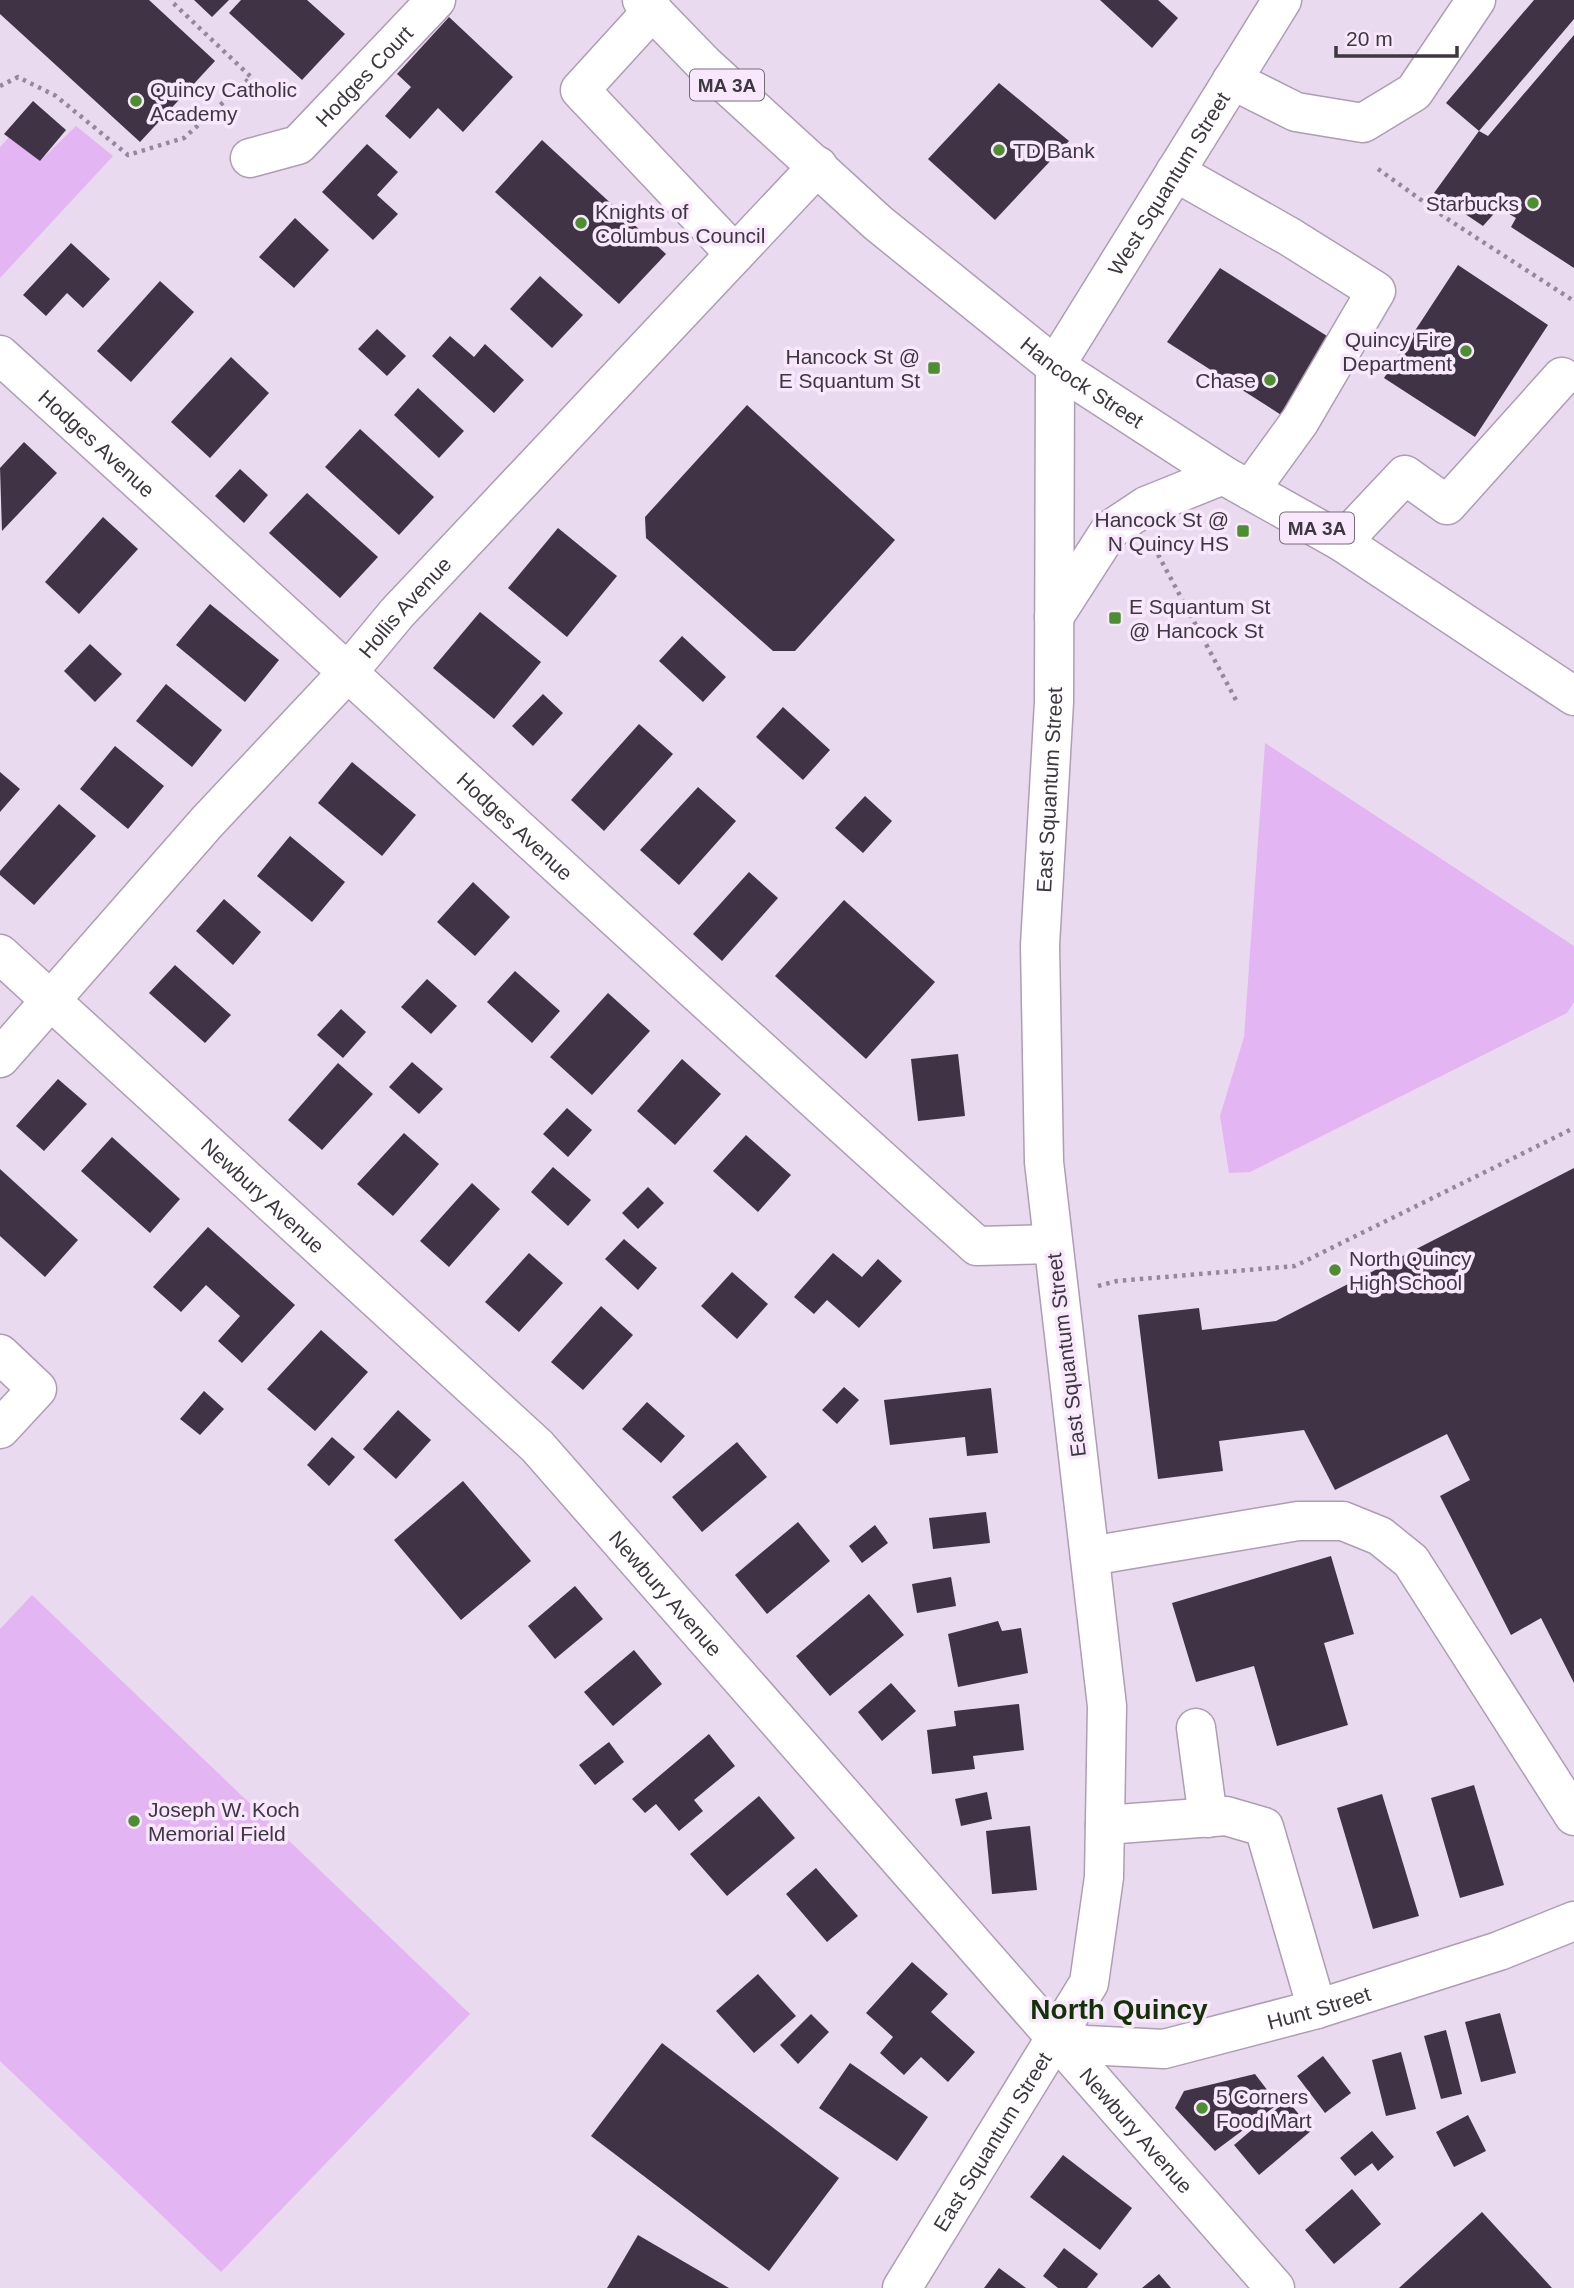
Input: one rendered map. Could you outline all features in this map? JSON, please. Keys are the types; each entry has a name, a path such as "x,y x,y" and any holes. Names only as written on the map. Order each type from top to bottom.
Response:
{"street":[{"name":"Hodges Court","path":"250,158 298,145 436,0"},
{"name":"West Squantum Street","path":"1055,366 1282,0"},
{"path":"1232,80 1296,112 1363,123 1414,92 1476,0"},
{"path":"647,5 580,90 735,254"},
{"name":"Hancock Street","path":"647,5 704,64 878,223 1055,366 1236,482 1342,542 1573,692"},
{"name":"Hollis Avenue","path":"0,1058 206,822 348,672 397,613 818,166"},
{"path":"1054,617 1110,530 1146,506 1236,482 1300,421 1376,291 1290,236 1175,172"},
{"name":"Hodges Avenue","path":"0,355 718,1014 977,1246 1052,1244"},
{"name":"East Squantum Street","path":"901,2288 1089,1983 1104,1877 1107,1706 1044,1162 1040,945 1054,702 1055,366"},
{"path":"1342,542 1405,475 1447,505 1562,377"},
{"name":"Newbury Avenue","path":"0,954 50,1003 537,1447 1275,2288"},
{"path":"0,1354 37,1389 0,1429"},
{"path":"1090,1556 1298,1521 1343,1521 1380,1536 1411,1561 1574,1816"},
{"path":"1196,1728 1208,1818"},
{"path":"1105,1825 1226,1816 1264,1827 1317,2009"},
{"name":"Hunt Street","path":"1054,2038 1086,2045 1164,2049 1317,2009 1499,1951 1574,1922"}],"path":[{"path":"0,86 18,78 56,96 128,155 184,138 251,77 170,0"},
{"path":"1378,169 1449,220 1574,301"},
{"path":"1154,547 1237,702"},
{"path":"1098,1286 1117,1281 1294,1266 1574,1128"}],"shaded area":[{"path":"76,126 113,156 0,278 0,147 10,136 40,161"},
{"path":"1265,743 1574,946 1574,1002 1567,1013 1250,1172 1229,1173 1220,1116 1244,1037"},
{"name":"Joseph W. Koch Memorial Field","path":"32,1595 470,2014 221,2272 0,2061 0,1629"}],"building":[{"name":"Quincy Catholic Academy","path":"0,0 149,0 215,61 140,142 0,14"},
{"path":"194,0 229,0 212,17"},
{"path":"241,0 307,0 345,34 302,80 229,13"},
{"path":"1100,0 1158,0 1178,18 1152,48"},
{"path":"1534,0 1574,0 1574,19 1479,131 1446,103"},
{"path":"449,17 513,77 463,132 438,108 410,139 385,116 411,87 397,74"},
{"path":"1574,35 1574,268 1511,227 1516,218 1499,208 1483,226 1434,193 1479,131 1488,136"},
{"name":"TD Bank","path":"999,83 1069,141 995,220 928,159"},
{"path":"33,101 66,130 40,161 4,134"},
{"name":"Knights of Columbus Council","path":"542,140 666,254 619,304 495,192"},
{"path":"367,144 398,172 377,195 398,214 373,240 322,192"},
{"path":"295,218 329,250 294,288 259,257"},
{"path":"71,243 110,279 83,308 67,293 46,316 23,295"},
{"name":"Quincy Fire Department","path":"1458,265 1548,325 1475,437 1384,378"},
{"name":"Chase","path":"1220,268 1338,343 1286,418 1167,342"},
{"path":"540,276 583,315 552,348 510,309"},
{"path":"160,281 194,312 131,382 97,351"},
{"path":"377,329 406,356 387,376 358,349"},
{"path":"450,336 474,357 485,344 524,380 494,413 432,356"},
{"path":"231,357 269,393 210,458 171,422"},
{"path":"418,388 464,431 439,458 394,415"},
{"path":"747,405 895,540 795,651 773,651 646,538 645,517"},
{"path":"360,429 434,497 399,535 325,467"},
{"path":"24,442 57,473 2,531 0,468"},
{"path":"240,469 268,495 244,523 215,496"},
{"path":"307,493 378,557 340,598 269,533"},
{"path":"103,517 138,549 79,614 45,582"},
{"path":"558,528 617,576 567,637 508,588"},
{"path":"210,604 279,660 245,702 176,645"},
{"path":"480,612 541,662 494,719 433,668"},
{"path":"682,636 726,677 703,702 659,661"},
{"path":"90,644 122,674 95,702 64,671"},
{"path":"166,684 222,730 192,767 136,721"},
{"path":"543,694 563,713 533,746 512,726"},
{"path":"783,707 830,750 803,780 756,737"},
{"path":"639,724 673,754 604,831 571,800"},
{"path":"115,746 164,786 128,829 80,789"},
{"path":"352,762 416,815 382,856 318,803"},
{"path":"0,772 20,789 0,812"},
{"path":"698,787 736,821 679,885 640,850"},
{"path":"865,796 892,821 863,853 835,828"},
{"path":"59,804 96,836 34,905 0,875 0,871"},
{"path":"290,836 345,882 312,922 257,876"},
{"path":"749,872 778,898 722,961 693,934"},
{"path":"473,882 510,917 475,956 437,922"},
{"path":"224,899 261,932 233,965 196,931"},
{"path":"844,900 935,982 866,1059 775,976"},
{"path":"175,965 231,1015 205,1043 149,993"},
{"path":"515,971 560,1011 532,1043 487,1002"},
{"path":"427,979 457,1006 431,1034 401,1007"},
{"path":"608,993 650,1031 592,1095 550,1057"},
{"path":"341,1009 366,1032 343,1058 317,1035"},
{"path":"958,1054 965,1116 918,1121 911,1059"},
{"path":"682,1059 721,1094 675,1145 637,1111"},
{"path":"412,1062 443,1089 419,1114 389,1087"},
{"path":"338,1063 373,1094 322,1150 288,1120"},
{"path":"58,1079 87,1104 44,1151 16,1126"},
{"path":"567,1108 592,1130 568,1157 543,1134"},
{"path":"404,1133 439,1164 393,1216 357,1184"},
{"path":"746,1135 791,1175 758,1212 713,1171"},
{"path":"112,1137 180,1199 150,1233 81,1171"},
{"path":"553,1167 591,1200 568,1226 531,1192"},
{"path":"1574,1168 1574,1683 1541,1618 1511,1635 1440,1496 1470,1480 1447,1434 1335,1490 1304,1430 1219,1441 1223,1471 1158,1479 1138,1315 1199,1308 1202,1330 1276,1321"},
{"path":"0,1169 78,1240 45,1277 0,1236"},
{"path":"472,1183 500,1209 449,1267 420,1241"},
{"path":"648,1187 664,1203 638,1229 622,1213"},
{"path":"208,1227 295,1305 242,1363 218,1341 240,1316 206,1285 181,1312 153,1287"},
{"path":"624,1239 657,1268 638,1290 605,1259"},
{"path":"529,1253 563,1283 519,1332 485,1302"},
{"path":"833,1253 862,1277 878,1259 902,1281 859,1328 827,1300 814,1314 794,1297"},
{"path":"732,1272 768,1304 737,1339 701,1306"},
{"path":"601,1306 633,1335 583,1390 551,1362"},
{"path":"321,1330 368,1372 315,1431 267,1389"},
{"path":"844,1387 859,1400 837,1424 822,1410"},
{"path":"991,1388 998,1453 967,1456 965,1437 890,1445 884,1400"},
{"path":"204,1391 224,1409 200,1435 180,1419"},
{"path":"647,1402 685,1436 661,1463 622,1429"},
{"path":"398,1410 431,1440 396,1479 363,1449"},
{"path":"332,1437 355,1457 329,1486 307,1465"},
{"path":"737,1442 767,1477 702,1532 672,1497"},
{"path":"463,1481 531,1561 461,1620 394,1540"},
{"path":"986,1512 990,1543 933,1549 929,1518"},
{"path":"798,1522 830,1561 767,1614 735,1575"},
{"path":"875,1525 888,1543 862,1563 849,1546"},
{"path":"1331,1556 1354,1634 1324,1643 1348,1725 1277,1746 1254,1666 1196,1682 1172,1603"},
{"path":"951,1577 956,1606 917,1613 912,1584"},
{"path":"575,1586 603,1619 555,1659 528,1626"},
{"path":"869,1594 904,1635 830,1696 796,1656"},
{"path":"998,1621 1002,1631 1021,1628 1028,1673 958,1687 948,1634"},
{"path":"634,1650 662,1684 613,1726 584,1692"},
{"path":"891,1683 916,1711 882,1741 858,1712"},
{"path":"1019,1704 1024,1750 973,1756 975,1769 932,1774 927,1730 956,1726 954,1711"},
{"path":"709,1734 735,1766 694,1800 703,1811 679,1831 656,1804 645,1813 632,1799"},
{"path":"609,1742 624,1762 595,1785 579,1765"},
{"path":"1474,1785 1504,1885 1460,1898 1431,1798"},
{"path":"987,1792 992,1819 961,1826 955,1799"},
{"path":"1382,1794 1419,1916 1373,1929 1337,1808"},
{"path":"759,1796 795,1838 727,1896 690,1854"},
{"path":"1030,1826 1037,1890 992,1894 986,1831"},
{"path":"816,1868 858,1916 827,1942 786,1894"},
{"path":"912,1962 948,1994 931,2012 975,2052 948,2082 921,2057 904,2075 880,2053 893,2037 866,2013"},
{"path":"758,1974 796,2016 754,2053 716,2011"},
{"path":"1500,2013 1516,2073 1481,2082 1465,2022"},
{"path":"811,2014 829,2032 798,2064 780,2045"},
{"path":"1446,2030 1462,2094 1441,2099 1424,2036"},
{"path":"662,2043 839,2178 769,2271 591,2136"},
{"path":"1401,2052 1416,2109 1386,2116 1372,2060"},
{"path":"1323,2056 1351,2093 1325,2113 1297,2076"},
{"path":"850,2063 928,2117 897,2161 819,2108"},
{"path":"1255,2074 1278,2104 1215,2151 1175,2108 1184,2091"},
{"path":"1287,2100 1312,2130 1259,2175 1234,2145"},
{"path":"1468,2115 1486,2151 1454,2167 1436,2132"},
{"path":"1372,2131 1394,2157 1378,2171 1372,2163 1355,2176 1340,2158"},
{"path":"1063,2155 1132,2208 1100,2250 1030,2197"},
{"path":"1352,2189 1381,2224 1334,2264 1305,2230"},
{"path":"1482,2212 1552,2288 1399,2288"},
{"path":"638,2235 729,2288 607,2288"},
{"path":"1064,2248 1098,2274 1087,2288 1058,2288 1043,2276"},
{"path":"999,2268 1026,2288 984,2288"},
{"path":"1159,2274 1171,2288 1142,2288"}],"place":[{"name":"Quincy Catholic Academy","path":"136,101"},
{"name":"TD Bank","path":"999,150"},
{"name":"Starbucks","path":"1533,203"},
{"name":"Knights of Columbus Council","path":"581,223"},
{"name":"Quincy Fire Department","path":"1466,351"},
{"name":"Hancock St @ E Squantum St","path":"934,368"},
{"name":"Chase","path":"1270,380"},
{"name":"Hancock St @ N Quincy HS","path":"1243,531"},
{"name":"E Squantum St @ Hancock St","path":"1115,618"},
{"name":"North Quincy High School","path":"1335,1270"},
{"name":"Joseph W. Koch Memorial Field","path":"134,1821"},
{"name":"5 Corners Food Mart","path":"1202,2108"}],"district":[{"name":"North Quincy","path":"1119,2009"}]}
